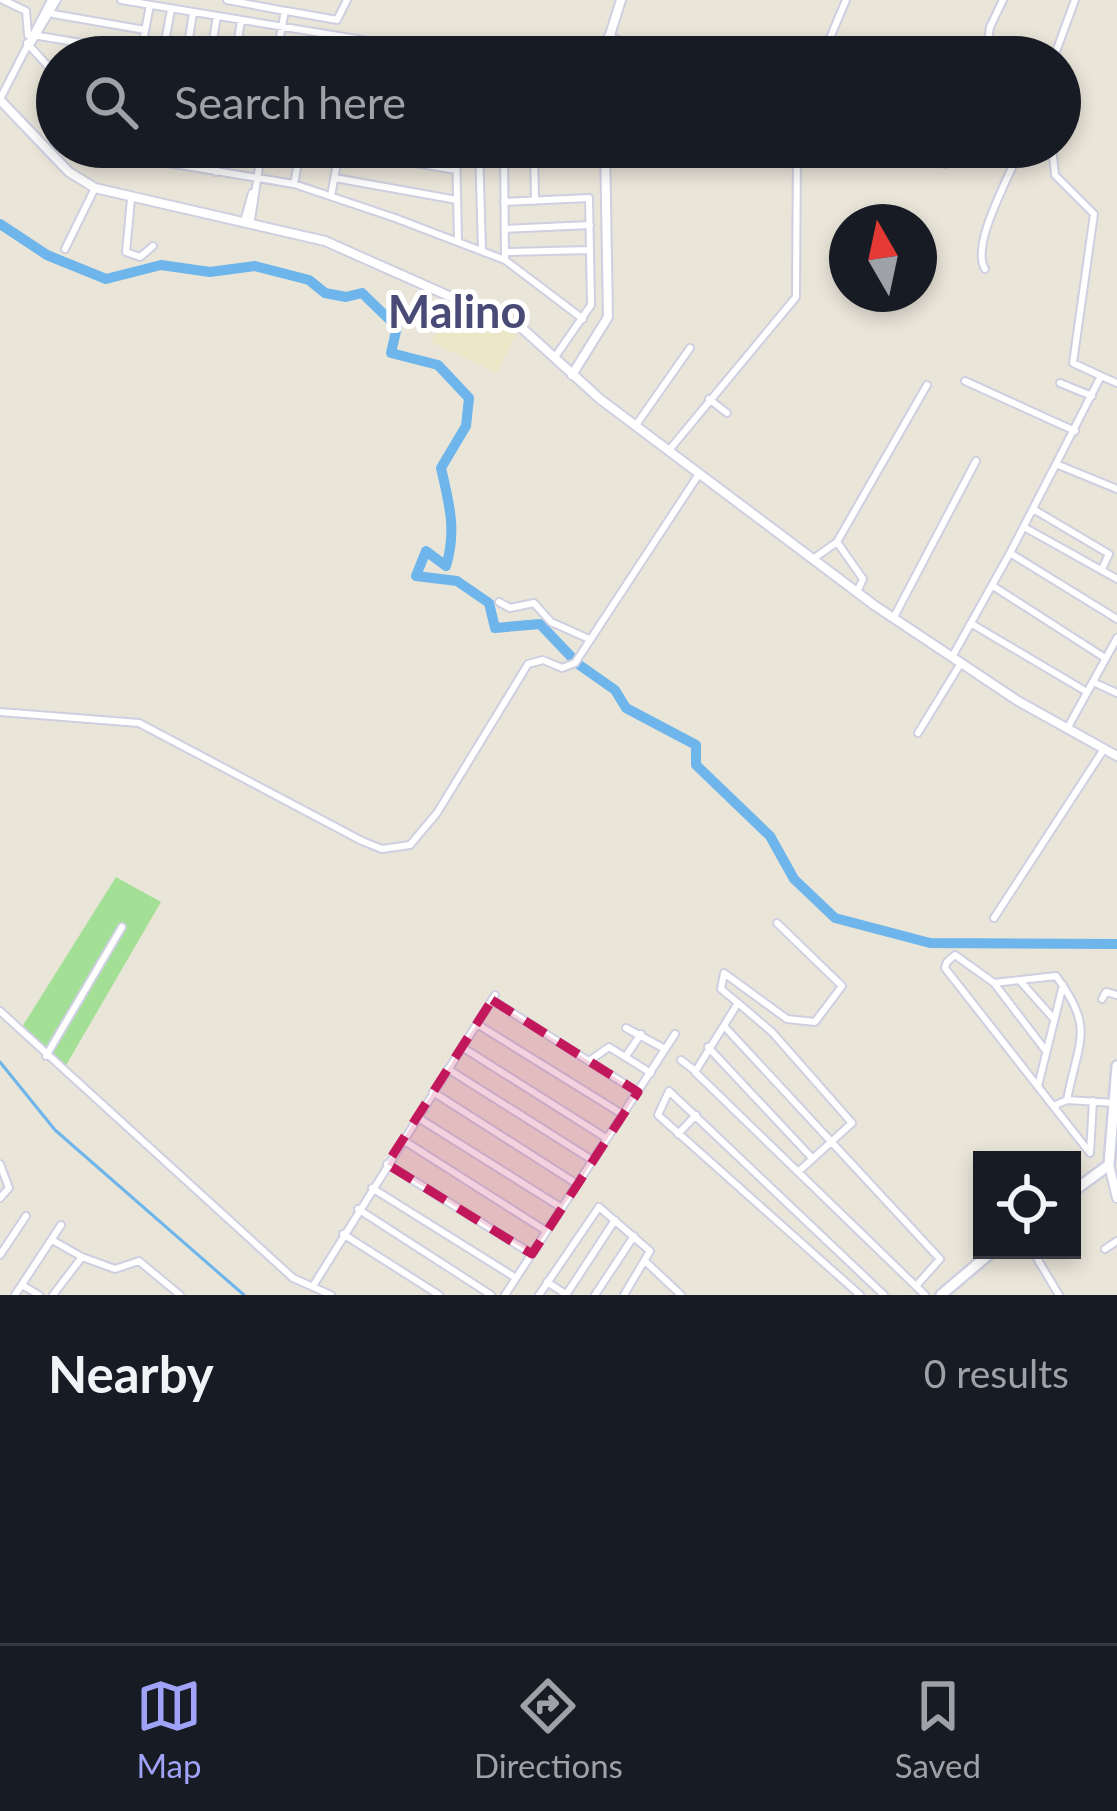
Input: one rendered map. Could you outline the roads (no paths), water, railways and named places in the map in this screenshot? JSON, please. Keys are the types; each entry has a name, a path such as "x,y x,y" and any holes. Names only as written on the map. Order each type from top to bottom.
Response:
{"main road":[{"path":"1081,1185 1109,1165 1117,1066"},
{"path":"944,1294 984,1259"}],"street":[{"path":"3,0 26,11"},
{"path":"29,0 28,42 36,49"},
{"path":"38,36 53,14 54,0"},
{"path":"36,137 0,99 54,0"},
{"path":"121,0 333,36"},
{"path":"226,0 337,20 347,0"},
{"path":"606,35 620,2 608,0"},
{"path":"831,36 846,0"},
{"path":"989,36 1003,0"},
{"path":"1062,36 1075,0"},
{"path":"144,36 150,5"},
{"path":"280,36 281,7"},
{"path":"167,36 171,10"},
{"path":"189,36 193,13"},
{"path":"53,14 145,30"},
{"path":"214,36 217,17"},
{"path":"238,36 241,21"},
{"path":"28,42 36,37"},
{"path":"65,168 95,188 131,199 249,215 326,241 518,326 572,376 857,592 1067,730 1117,756"},
{"path":"197,168 293,184 505,256 590,250"},
{"path":"216,172 217,168"},
{"path":"249,215 258,168"},
{"path":"293,184 296,168"},
{"path":"332,196 337,168"},
{"path":"445,168 456,170 458,242"},
{"path":"480,168 482,250"},
{"path":"504,168 505,256"},
{"path":"534,168 535,201"},
{"path":"572,376 608,317 604,168"},
{"path":"670,449 796,297 796,168"},
{"path":"985,268 977,252 982,228 994,217 1013,168"},
{"path":"1054,168 1055,176 1094,214 1073,363 1117,383"},
{"path":"335,178 457,200"},
{"path":"80,246 68,245 95,188"},
{"path":"505,202 589,198 591,304 554,358"},
{"path":"131,199 126,253 140,257 153,246"},
{"path":"505,229 590,225"},
{"path":"505,256 583,319"},
{"path":"636,425 690,348"},
{"path":"919,733 1101,376"},
{"path":"965,381 1075,430"},
{"path":"1060,383 1092,396"},
{"path":"825,568 927,386"},
{"path":"709,399 727,413"},
{"path":"894,617 976,461"},
{"path":"1056,464 1117,489"},
{"path":"0,712 130,720 362,841 388,849 410,844 423,834 528,664 543,660 562,668 575,663 701,471"},
{"path":"1033,509 1108,554 1102,570"},
{"path":"1024,527 1117,579"},
{"path":"813,559 835,545"},
{"path":"835,545 863,579 857,592"},
{"path":"1010,554 1117,620"},
{"path":"993,586 1105,658"},
{"path":"499,602 510,608 534,604 551,622 590,640"},
{"path":"972,624 1088,692"},
{"path":"1067,730 1117,638"},
{"path":"1093,682 1117,693"},
{"path":"994,918 1104,749"},
{"path":"777,923 833,975 842,986 840,996 815,1022 795,1022 724,974 722,989 772,1032 852,1123 798,1172"},
{"path":"46,1056 122,927"},
{"path":"1046,1051 994,983 958,956 945,964 1090,1153 1093,1101"},
{"path":"994,983 1056,976 1063,985 1083,1021 1067,1100"},
{"path":"1021,982 1054,1019"},
{"path":"1038,1086 1063,985"},
{"path":"1102,999 1106,992 1117,995"},
{"path":"313,1286 494,998 638,1091"},
{"path":"694,1070 739,1003"},
{"path":"0,1011 46,1056 135,1129 293,1278 331,1295"},
{"path":"477,1024 623,1114"},
{"path":"723,1025 940,1259 916,1286"},
{"path":"626,1028 666,1050"},
{"path":"626,1057 641,1034"},
{"path":"505,1295 675,1034"},
{"path":"462,1047 607,1138"},
{"path":"590,1061 608,1047 651,1073"},
{"path":"708,1047 812,1158"},
{"path":"682,1060 925,1295"},
{"path":"448,1069 592,1161"},
{"path":"433,1092 577,1184"},
{"path":"802,1216 782,1230 657,1113 668,1093 696,1115 802,1216 884,1295"},
{"path":"1053,1106 1067,1100 1114,1103"},
{"path":"678,1134 696,1115"},
{"path":"417,1117 562,1208"},
{"path":"403,1140 546,1231"},
{"path":"0,1164 9,1188 0,1198"},
{"path":"388,1164 532,1254"},
{"path":"1109,1165 1117,1198"},
{"path":"372,1187 516,1278"},
{"path":"539,1295 594,1207 650,1251 624,1295"},
{"path":"358,1209 491,1295"},
{"path":"0,1255 26,1216"},
{"path":"548,1282 566,1295 615,1220"},
{"path":"16,1295 62,1225"},
{"path":"790,1228 860,1295"},
{"path":"343,1234 440,1295"},
{"path":"596,1295 634,1236"},
{"path":"52,1240 82,1258 115,1269 140,1261 180,1295"},
{"path":"1105,1249 1117,1241"},
{"path":"53,1295 82,1258"},
{"path":"1037,1259 1059,1295"},
{"path":"646,1262 681,1295"},
{"path":"662,1295 670,1284"},
{"path":"22,1286 38,1295"}],"waterway":[{"path":"0,224 47,255 106,279 161,265 210,272 255,266 309,280 325,293 346,297 362,293 397,327 391,353 438,365 469,398 466,426 441,468 451,528 446,566 426,551 416,576 457,581 489,603 495,628 540,624 578,664 615,690 626,708 696,745 696,765 770,836 794,879 835,918 930,943 1117,944"},
{"path":"0,1062 55,1130 244,1295"}],"district":[{"name":"Malino","path":"457,312"}]}
